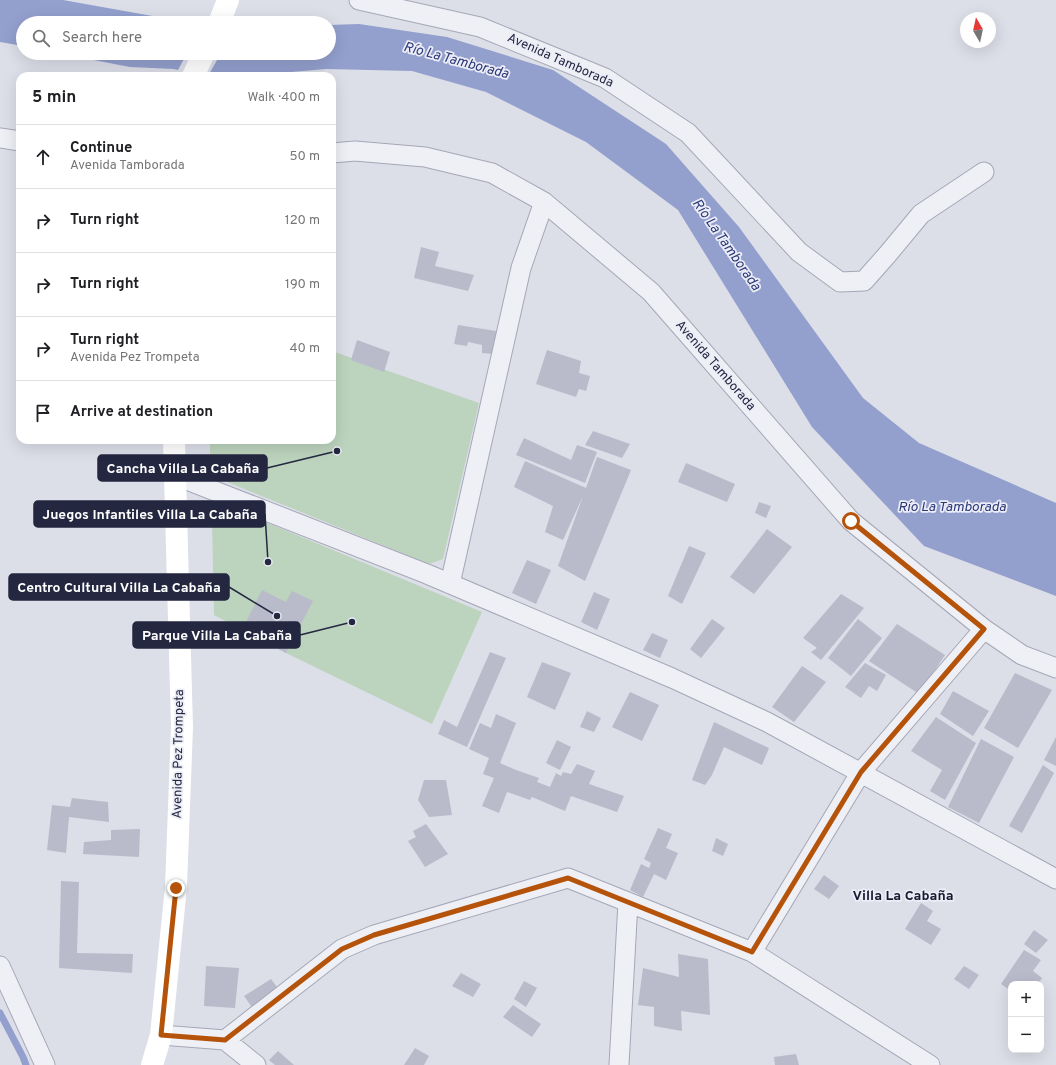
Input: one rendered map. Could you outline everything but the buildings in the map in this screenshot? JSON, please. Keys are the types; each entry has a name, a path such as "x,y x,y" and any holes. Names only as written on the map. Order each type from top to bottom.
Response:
{"main road":[{"path":"195,72 201,60"},
{"name":"Avenida Pez Trompeta","path":"152,1065 161,1035 176,888 182,727 174,444"}],"street":[{"name":"Avenida Tamborada","path":"358,0 480,26 605,78 688,133 799,252 840,282 864,281 887,256 921,214 984,172"},
{"path":"0,138 16,140"},
{"name":"Avenida Tamborada","path":"336,153 355,152 425,157 492,173 544,202 651,292 851,521 984,629 1022,655 1056,668"},
{"path":"450,584 521,268 544,202"},
{"path":"174,475 450,584 672,678 767,722 1056,879"},
{"path":"752,952 861,772 984,629"},
{"path":"225,1040 342,949 374,935 568,878 752,952 930,1065"},
{"path":"619,1065 628,902"},
{"path":"0,966 45,1065"},
{"path":"161,1035 225,1040 256,1065"}],"green space":[{"path":"336,352 479,403 443,559 429,564 210,475 210,444 336,444"},
{"path":"224,509 234,509 482,612 432,724 286,653 214,615 212,521 216,512"}],"water":[{"path":"0,0 63,0 152,16 16,16 16,45 0,42"},
{"name":"Río La Tamborada","path":"359,24 447,37 553,70 666,144 739,227 863,398 919,443 1056,503 1056,596 924,546 812,427 678,210 586,142 486,92 412,71 326,69 291,72 186,72 174,69 130,67 94,60 336,60 336,25"}],"pier":[{"path":"183,60 217,60 210,72 177,72"}],"waterway":[{"path":"0,1013 26,1065"}],"place":[{"name":"Cancha Villa La Cabaña","path":"337,451"},
{"name":"Juegos Infantiles Villa La Cabaña","path":"268,562"},
{"name":"Centro Cultural Villa La Cabaña","path":"277,616"},
{"name":"Parque Villa La Cabaña","path":"352,622"}],"district":[{"name":"Villa La Cabaña","path":"903,896"}],"route":[{"path":"176,888 161,1035 225,1040 342,949 374,935 568,878 752,952 861,772 984,629 851,521"}]}
